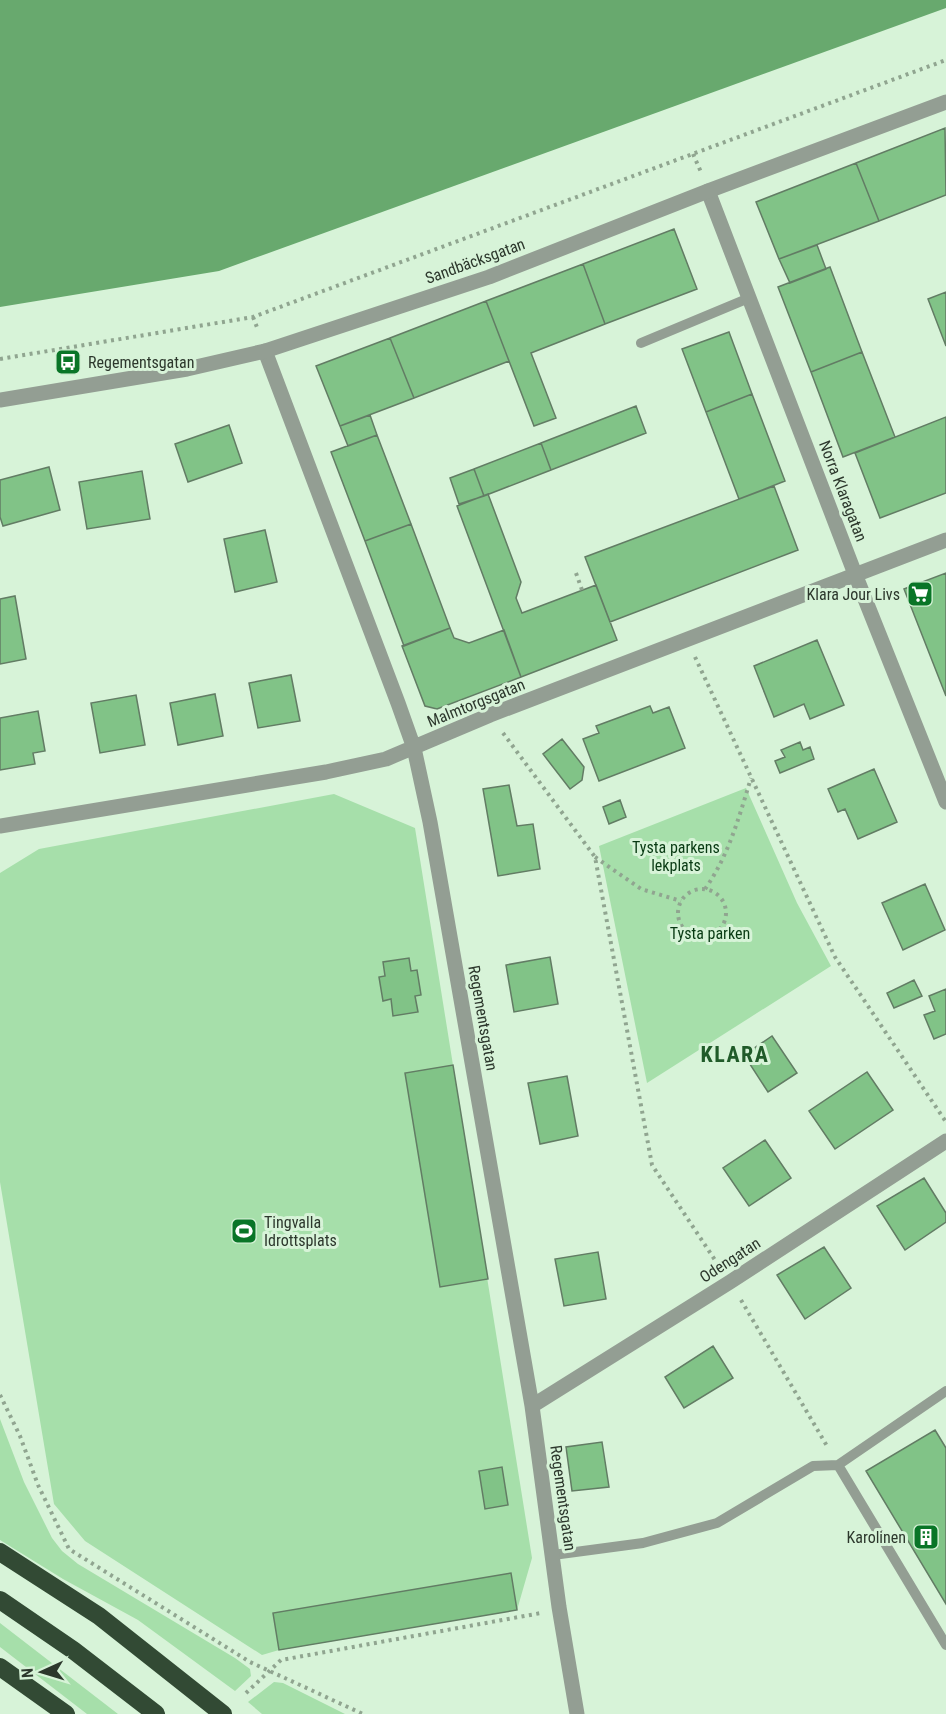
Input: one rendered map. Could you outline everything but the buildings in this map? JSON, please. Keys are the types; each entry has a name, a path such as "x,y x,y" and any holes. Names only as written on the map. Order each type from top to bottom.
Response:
{"highway":[{"path":"0,1552 99,1616 223,1714"},
{"path":"0,1600 73,1650 156,1714"},
{"path":"0,1667 66,1714"}],"street":[{"name":"Sandbäcksgatan","path":"0,400 187,369 265,351 489,277 708,191 946,102"},
{"name":"Norra Klaragatan","path":"708,191 855,574 946,802"},
{"name":"Regementsgatan","path":"265,351 414,748 430,822 532,1406 559,1607 577,1714"},
{"name":"Malmtorgsgatan","path":"0,826 326,772 386,759 490,715 946,540"},
{"name":"Odengatan","path":"532,1406 730,1282 946,1142"}],"lane":[{"path":"641,343 749,298"},
{"path":"553,1556 643,1543 717,1523 813,1466 838,1465 946,1391"},
{"path":"838,1465 946,1645"}],"path":[{"path":"0,358 253,317 946,60"},
{"path":"576,573 582,590"},
{"path":"687,639 835,957 946,1122"},
{"path":"490,715 595,857 641,889 681,901"},
{"path":"705,890 717,872 732,840 751,777"},
{"path":"595,857 652,1165 730,1282 838,1465"},
{"path":"696,890 705,890 714,892 721,899 726,916 723,926 716,933 708,937 698,937 682,928 678,910 687,894 696,890"},
{"path":"0,1395 20,1436 38,1485 69,1550 250,1662 363,1714"},
{"path":"246,1693 281,1660 540,1613 559,1607"}],"green space":[{"name":"Tysta parken","path":"746,788 797,903 831,966 647,1083 599,846"},
{"name":"Tingvalla Idrottsplats","path":"334,794 415,828 532,1558 517,1610 279,1650 262,1655 85,1541 54,1504 0,1182 0,873 39,849"},
{"path":"0,1419 24,1482 52,1538 62,1551 78,1564 250,1669 251,1676 235,1691 138,1620 63,1579 0,1540"},
{"path":"0,1623 118,1714 87,1714 0,1647"},
{"path":"274,1682 283,1683 345,1714 262,1714 248,1702"}],"shaded area":[{"path":"0,0 946,0 946,8 219,271 0,307"}],"place":[{"name":"Regementsgatan","path":"68,362"},
{"name":"Klara Jour Livs","path":"920,594"},
{"name":"Tingvalla Idrottsplats","path":"244,1231"},
{"name":"Karolinen","path":"926,1537"}],"district":[{"name":"KLARA","path":"735,1054"}],"park label":[{"name":"Tysta parkens lekplats","path":"676,856"}]}
